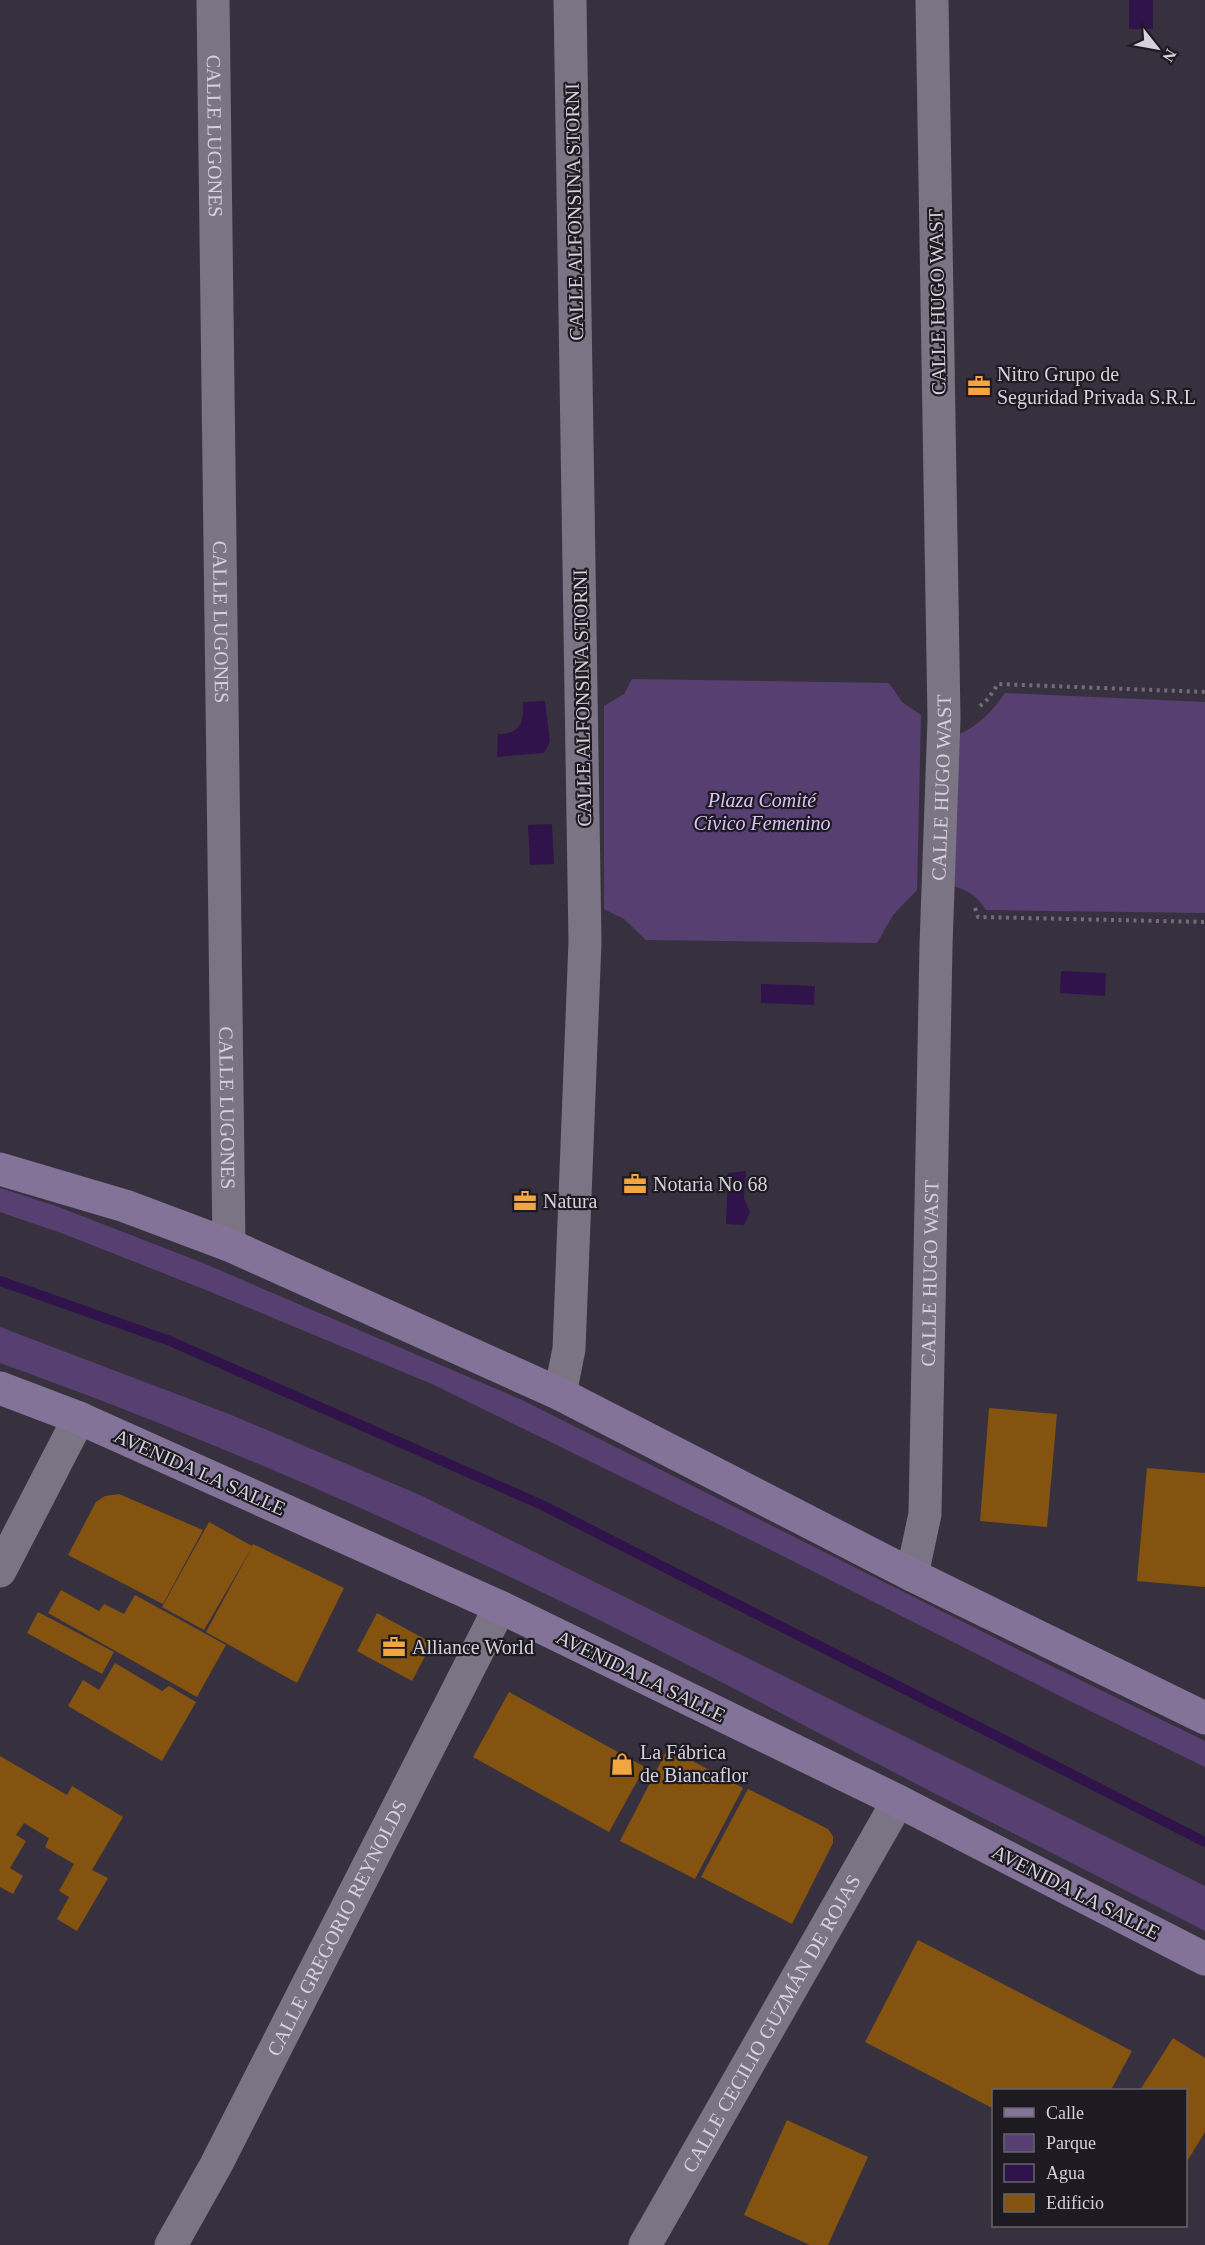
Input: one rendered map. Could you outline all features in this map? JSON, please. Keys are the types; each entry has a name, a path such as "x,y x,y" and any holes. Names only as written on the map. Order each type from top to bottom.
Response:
{"main road":[{"path":"0,1168 125,1206 229,1245 560,1394 912,1575 1205,1718"},
{"name":"AVENIDA LA SALLE","path":"0,1388 79,1418 500,1606 898,1801 1205,1959"}],"street":[{"name":"CALLE LUGONES","path":"213,0 229,1245"},
{"name":"CALLE ALFONSINA STORNI","path":"560,1394 569,1348 585,942 570,0"},
{"name":"CALLE HUGO WAST","path":"912,1575 925,1514 936,946 944,719 932,0"},
{"path":"0,1571 79,1418"},
{"name":"CALLE GREGORIO REYNOLDS","path":"171,2245 216,2165 500,1606"},
{"name":"CALLE CECILIO GUZMÁN DE ROJAS","path":"645,2245 898,1801"}],"path":[{"path":"944,719 960,718 972,713 988,699 998,684 1205,692"},
{"path":"939,891 964,896 972,902 978,916 1205,922"}],"green space":[{"name":"Plaza Comité Cívico Femenino","path":"632,679 889,683 902,702 921,715 917,890 893,915 877,943 646,940 624,919 604,909 604,706 624,694"},
{"path":"1005,693 1205,702 1205,913 986,910 971,893 950,885 958,735 984,717"},
{"path":"0,1188 56,1206 203,1263 522,1400 1205,1741 1205,1767 761,1545 432,1384 206,1290 64,1234 0,1212"},
{"path":"0,1327 229,1414 422,1496 1205,1886 1205,1931 678,1660 525,1584 396,1524 199,1439 0,1363"}],"water":[{"path":"1129,0 1153,0 1153,29 1129,29"},
{"path":"545,701 550,742 544,753 497,757 498,734 512,732 520,726 523,702"},
{"path":"552,824 554,864 530,865 528,825"},
{"path":"1061,971 1106,973 1105,996 1060,993"},
{"path":"761,984 815,986 814,1005 761,1003"},
{"path":"746,1171 744,1198 750,1212 744,1225 726,1224 728,1173"}],"building":[{"path":"989,1408 1057,1414 1047,1527 980,1521"},
{"path":"1147,1468 1205,1473 1205,1587 1137,1581"},
{"path":"119,1494 203,1530 163,1604 68,1555 96,1502 105,1496"},
{"path":"209,1522 252,1546 253,1544 344,1588 297,1683 206,1632 251,1549 204,1630 162,1607"},
{"path":"61,1590 99,1611 104,1604 124,1614 135,1595 226,1645 197,1697 48,1613"},
{"path":"38,1612 114,1652 102,1674 27,1633"},
{"path":"377,1613 432,1643 412,1681 357,1651"},
{"path":"115,1663 162,1691 169,1686 196,1702 162,1761 68,1706 83,1680 99,1690"},
{"path":"509,1692 645,1767 609,1832 473,1757"},
{"path":"668,1748 743,1788 695,1879 620,1841"},
{"path":"0,1756 67,1795 72,1786 123,1817 92,1870 108,1878 77,1931 57,1919 69,1897 59,1891 74,1864 45,1847 49,1838 24,1823 16,1835 26,1841 10,1868 23,1876 13,1894 0,1887"},
{"path":"748,1789 828,1829 833,1836 833,1843 792,1924 701,1877"},
{"path":"918,1940 1132,2051 1112,2089 992,2089 992,2108 865,2042"},
{"path":"1173,2038 1205,2058 1205,2132 1187,2161 1187,2089 1141,2089"},
{"path":"787,2120 868,2157 828,2245 810,2245 744,2215"}],"waterway":[{"path":"0,1281 170,1341 542,1505 1205,1842"}],"place":[{"name":"Nitro Grupo de Seguridad Privada S.R.L","path":"979,386"},
{"name":"Notaria No 68","path":"635,1184"},
{"name":"Natura","path":"525,1201"},
{"name":"Alliance World","path":"394,1647"},
{"name":"La Fábrica de Biancaflor","path":"622,1764"}]}
